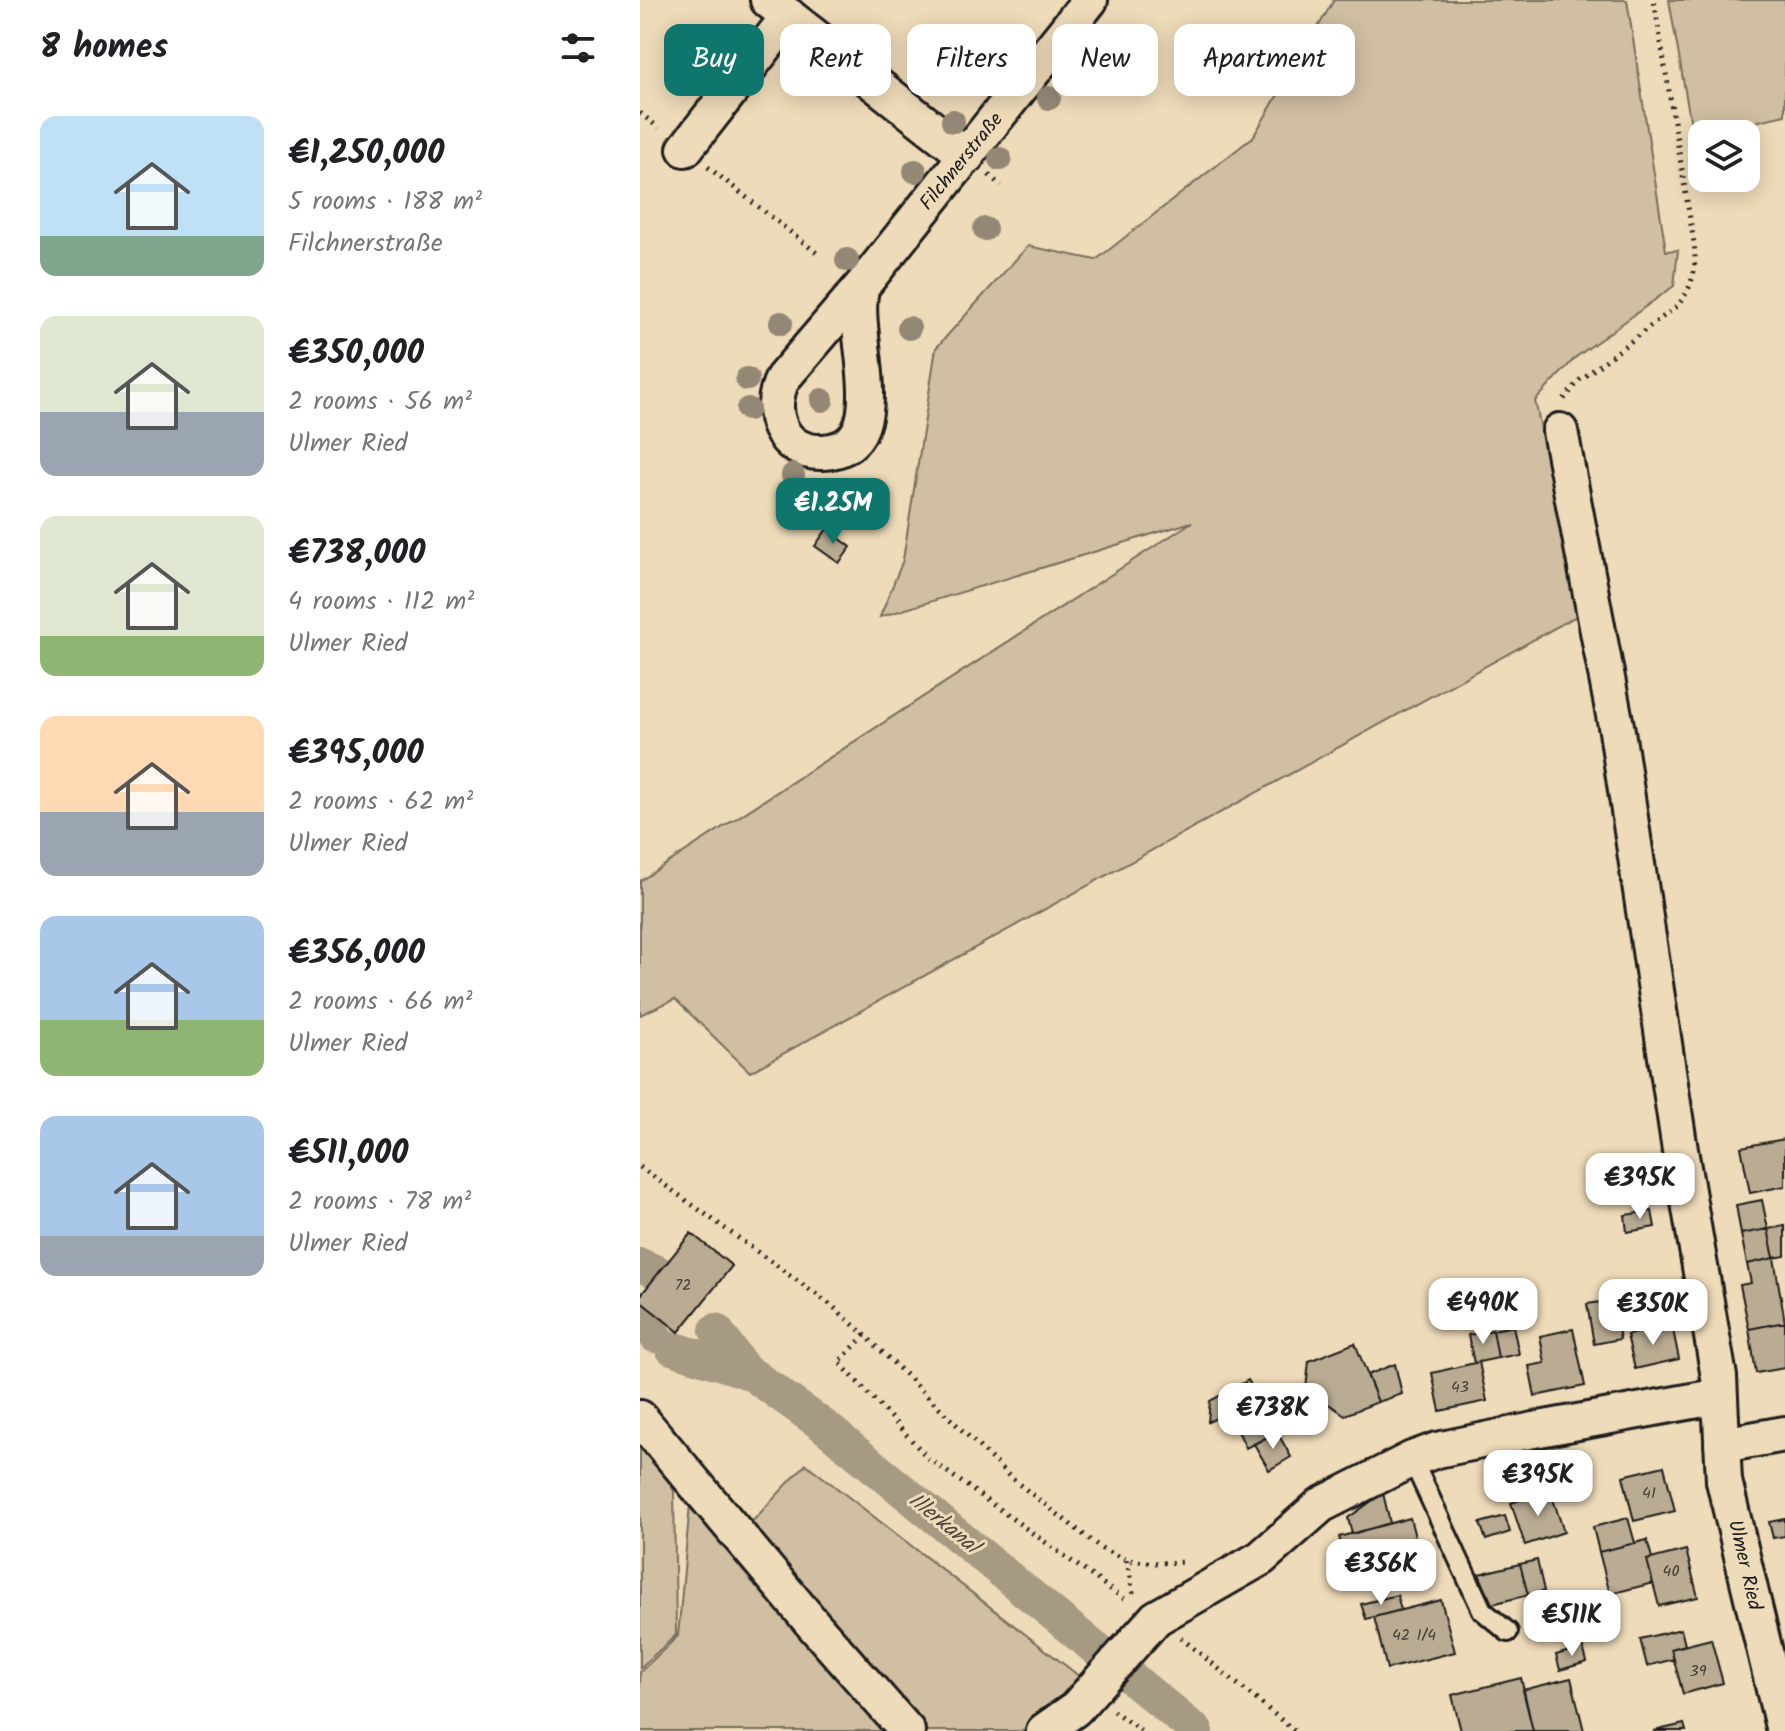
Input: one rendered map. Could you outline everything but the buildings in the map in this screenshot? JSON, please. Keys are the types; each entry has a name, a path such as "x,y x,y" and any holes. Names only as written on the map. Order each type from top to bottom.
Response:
{"street":[{"name":"Filchnerstraße","path":"862,286 1090,0"},
{"path":"685,149 779,8 967,156"},
{"name":"Ulmer Ried","path":"1560,431 1617,731 1676,1128 1720,1396 1724,1481 1784,1731"},
{"path":"1044,1731 1075,1709 1090,1693 1144,1612 1196,1576 1261,1558 1321,1505 1412,1459 1437,1450 1534,1430 1720,1396"},
{"path":"640,1418 907,1731"},
{"path":"1722,1445 1785,1434"}],"lane":[{"path":"1412,1459 1482,1610 1508,1632"}],"path":[{"path":"1560,431 1558,416 1572,389 1677,306 1692,279 1696,256 1654,0"},
{"path":"640,113 817,253"},
{"path":"640,1167 831,1305 1010,1477 1102,1549 1127,1560 1157,1563 1196,1576"},
{"path":"865,1335 839,1362 928,1458 1144,1612 1295,1731"},
{"path":"1127,1560 1144,1612"}],"shaded area":[{"path":"1334,0 1627,0 1666,251 1678,250 1674,286 1576,357 1535,401 1582,613 750,1072 675,999 640,1015 640,881 1192,522 880,617 903,560 936,348 1028,246 1096,260 1253,137 1277,96 1355,96 1355,24 1320,24"},
{"path":"1669,0 1785,0 1785,115 1760,121 1690,120"},
{"path":"640,1433 674,1491 676,1635 640,1668"},
{"path":"806,1464 1088,1683 1029,1731 924,1731 747,1527"},
{"path":"690,1504 903,1731 640,1731 640,1672 678,1636"}],"waterway":[{"path":"640,1265 659,1273"},
{"name":"Illerkanal","path":"640,1319 655,1336"},
{"path":"716,1330 746,1372"},
{"name":"Illerkanal","path":"672,1348 750,1373 824,1426 1196,1731"}]}
